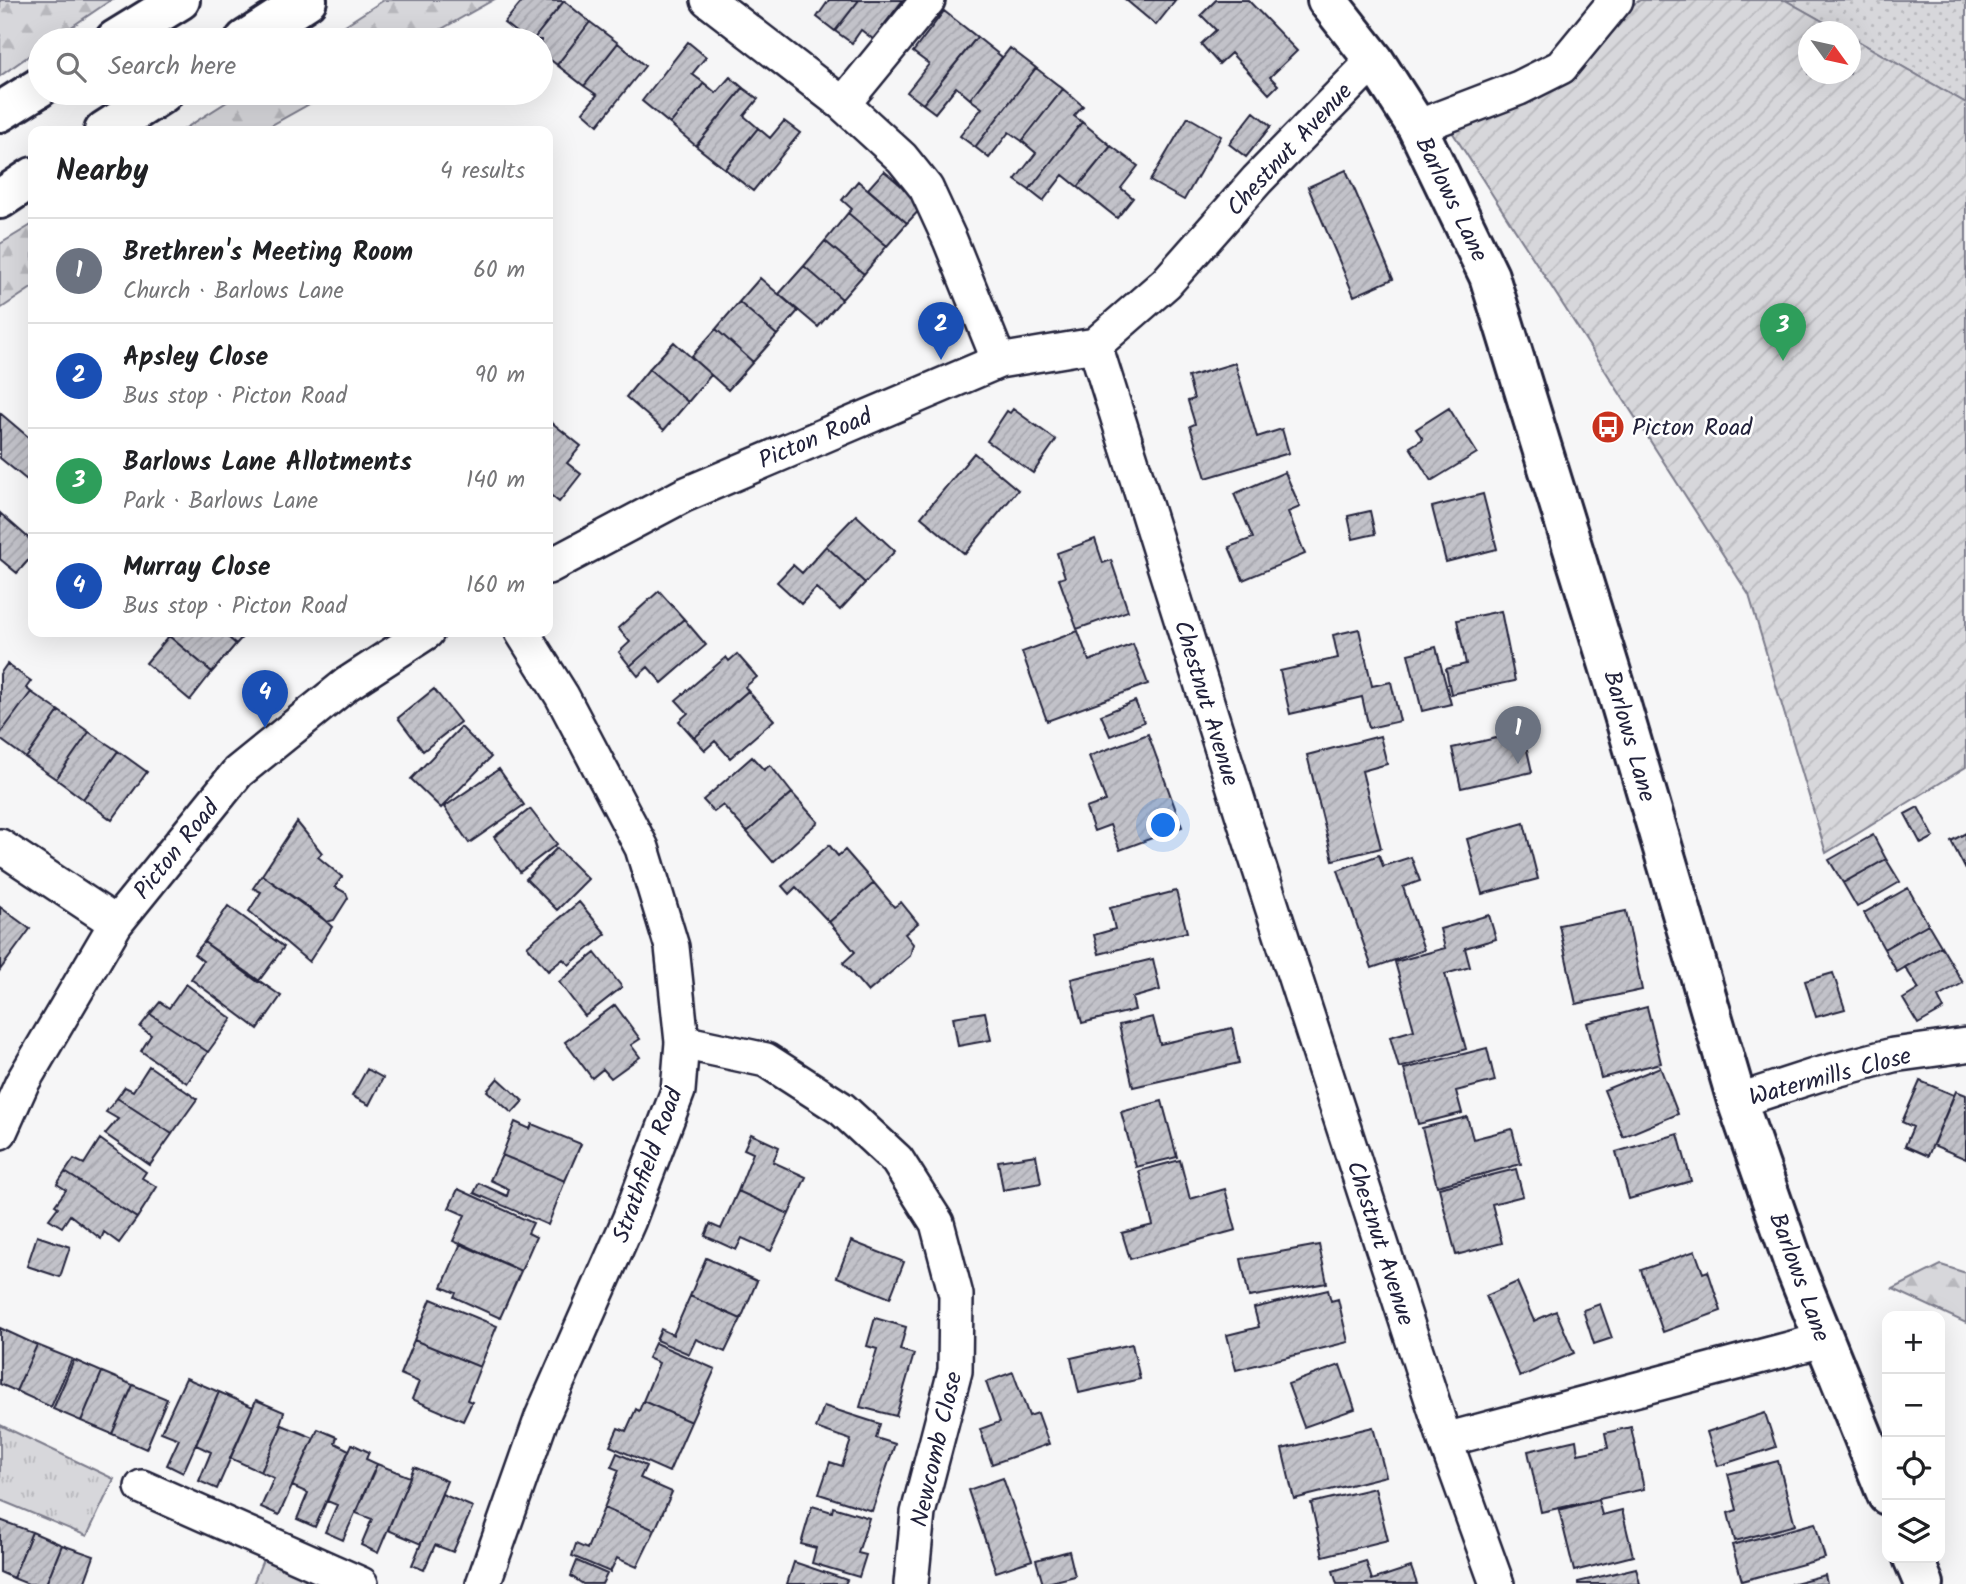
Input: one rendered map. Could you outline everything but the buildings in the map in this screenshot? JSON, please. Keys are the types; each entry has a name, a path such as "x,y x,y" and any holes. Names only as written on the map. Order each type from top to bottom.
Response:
{"main road":[{"path":"134,28 180,0"},
{"path":"263,28 307,0"},
{"name":"Barlows Lane","path":"1327,0 1374,60 1418,127 1489,276 1618,695 1737,1101 1823,1339 1882,1483"},
{"path":"0,112 28,94"},
{"path":"111,126 144,105"},
{"path":"0,199 28,180"},
{"path":"1915,1563 1924,1584"}],"street":[{"path":"708,0 843,104 902,158 926,188 999,361"},
{"path":"843,104 928,0"},
{"path":"1418,127 1519,88 1561,66 1616,0"},
{"name":"Chestnut Avenue","path":"1374,60 1257,180 1166,283 1095,345 1251,842 1445,1440 1497,1584"},
{"name":"Picton Road","path":"553,564 684,495 999,361 1095,345"},
{"name":"Picton Road","path":"0,1132 22,1083 116,923 238,772 347,684 419,637"},
{"name":"Strathfield Road","path":"483,1584 542,1417 629,1220 678,1091 682,1042 671,947 642,848 562,696 525,637"},
{"path":"0,846 116,923"},
{"name":"Newcomb Close","path":"682,1042 766,1060 842,1109 897,1160 937,1223 956,1295 955,1371 918,1513 911,1584"},
{"name":"Watermills Close","path":"1737,1101 1817,1075 1893,1055 1966,1045"},
{"path":"1445,1440 1823,1339"},
{"path":"142,1487 361,1584"}],"green space":[{"path":"0,0 111,0 70,28 28,28 28,56 0,76"},
{"path":"384,0 493,0 443,28 341,28"},
{"path":"1640,0 1785,0 1822,21 1798,21 1798,84 1861,84 1861,43 1966,103 1966,767 1826,853 1749,595 1449,127 1586,39"},
{"path":"1785,0 1966,0 1966,103 1861,43 1861,21 1822,21"},
{"path":"222,105 308,105 270,126 189,126"},
{"path":"28,227 28,290 0,309 0,244"},
{"path":"1941,1265 1966,1273 1966,1323 1945,1311 1893,1289"},
{"path":"0,1425 114,1479 87,1536 0,1500"},
{"path":"264,1557 313,1578 296,1584 253,1584"}],"place":[{"name":"Apsley Close","path":"941,360"},
{"name":"Barlows Lane Allotments","path":"1783,361"},
{"name":"Picton Road","path":"1608,427"},
{"name":"Murray Close","path":"265,728"},
{"name":"Brethren's Meeting Room","path":"1518,764"}]}
